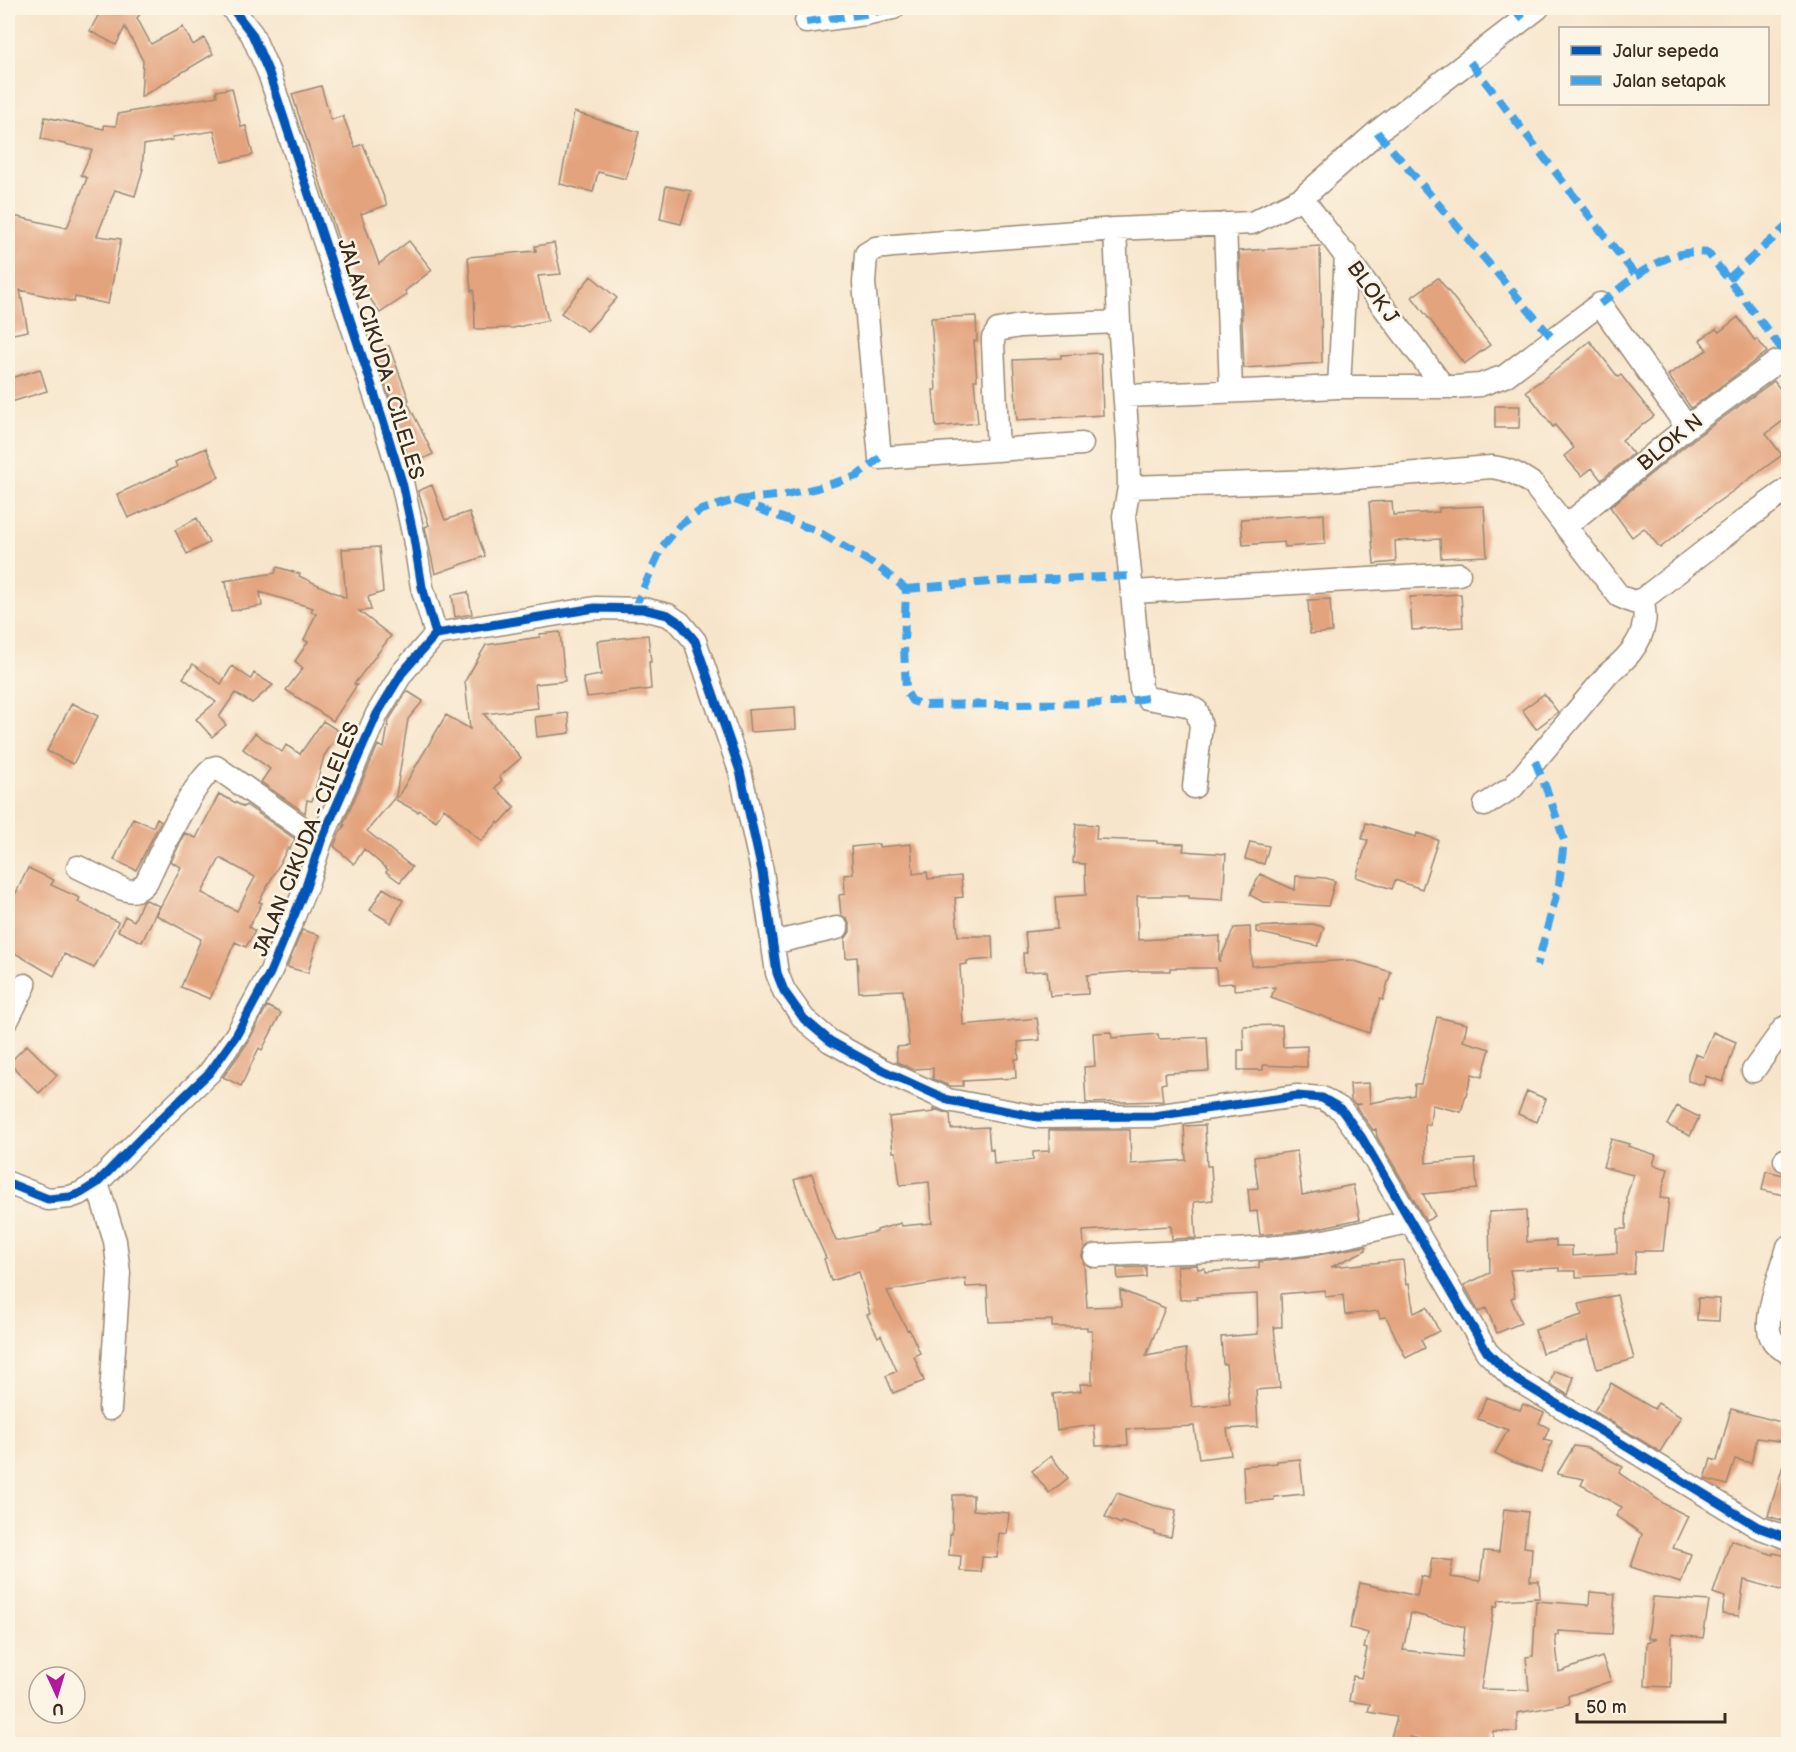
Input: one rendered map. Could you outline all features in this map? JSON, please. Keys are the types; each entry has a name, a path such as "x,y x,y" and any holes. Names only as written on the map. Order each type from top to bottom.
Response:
{"street":[{"name":"JALAN CIKUDA - CILELES","path":"8,1183 48,1199 70,1197 97,1184 210,1071 237,1034 270,973 306,887 321,841 377,714 402,673 435,634 422,587 402,482 383,420 269,73 252,34 231,8"},
{"path":"806,22 893,8"},
{"path":"1082,444 880,458 864,283 866,254 876,248 893,246 1115,229 1252,223 1261,220 1302,198 1377,132 1538,8"},
{"name":"BLOK J","path":"1302,198 1443,386"},
{"path":"1225,224 1231,391"},
{"path":"1115,229 1128,442 1129,487 1124,516 1142,689 1147,698 1187,705 1197,711 1201,726 1194,788"},
{"path":"1339,387 1346,254"},
{"path":"1125,396 1339,387 1480,385 1504,376 1600,304 1687,427"},
{"path":"998,450 993,338 998,330 1020,326 1119,322"},
{"name":"BLOK N","path":"1566,526 1687,427 1777,362"},
{"path":"1129,487 1316,481 1498,468 1517,472 1534,485 1619,596 1633,602 1643,599 1788,489"},
{"path":"1132,592 1459,574"},
{"path":"1485,805 1513,787 1608,674 1623,663 1636,645 1644,623 1643,599"},
{"path":"435,634 595,608 643,609 668,615 680,622 695,641 740,771 762,871 777,973 784,991 804,1019 813,1027 830,1041 882,1070 948,1100 1038,1117 1154,1116 1297,1096 1322,1098 1341,1109 1362,1138 1487,1352 1511,1376 1758,1527 1788,1538"},
{"path":"78,867 123,889 129,891 139,889 147,881 180,814 208,772 216,767 321,841"},
{"path":"772,943 837,928"},
{"path":"8,1019 25,985"},
{"path":"1753,1071 1784,1028 1788,1026"},
{"path":"97,1184 115,1241 119,1272 110,1409"},
{"path":"1095,1256 1144,1252 1190,1253 1311,1243 1410,1221"},
{"path":"1788,1247 1770,1313 1769,1326 1770,1336 1775,1343 1788,1352"}],"building":[{"path":"102,8 145,8 137,18 151,44 183,27 193,45 204,38 213,54 141,97 143,61 125,27 116,45 90,31"},
{"path":"321,86 331,120 343,116 355,147 363,144 387,205 361,214 379,264 409,241 432,270 405,291 407,295 380,313 353,274 350,275 292,94"},
{"path":"232,88 241,127 246,126 253,155 222,162 214,131 172,137 173,140 144,145 143,169 135,196 115,190 97,236 121,239 108,304 75,297 74,302 20,290 28,331 8,335 8,239 13,216 67,228 87,178 81,175 92,150 41,139 45,117 104,129 104,125 116,126 118,114 217,96 216,91"},
{"path":"574,112 639,132 626,179 598,172 593,192 560,184"},
{"path":"666,186 691,191 681,224 660,219"},
{"path":"554,243 561,274 538,276 548,320 513,328 475,329 474,290 471,291 468,257 536,251 535,246"},
{"path":"1320,246 1322,363 1244,368 1239,251"},
{"path":"591,276 617,298 587,331 561,313"},
{"path":"1438,278 1490,345 1464,364 1412,297"},
{"path":"976,316 977,341 974,341 977,380 974,380 978,423 936,427 931,318"},
{"path":"1738,317 1755,341 1757,339 1767,352 1691,408 1668,375 1707,350 1700,340 1716,329 1719,332"},
{"path":"1590,341 1618,377 1621,375 1654,416 1622,440 1633,454 1601,480 1592,468 1582,476 1564,456 1574,448 1555,425 1553,427 1526,391"},
{"path":"389,346 409,400 407,401 433,454 411,465 375,351"},
{"path":"1101,353 1103,415 1017,420 1013,360 1061,358 1061,355"},
{"path":"40,369 47,391 8,403 8,379"},
{"path":"1774,381 1788,400 1788,417 1766,434 1782,455 1660,548 1644,528 1632,537 1610,507 1695,438"},
{"path":"1495,406 1520,406 1519,428 1495,428"},
{"path":"206,448 219,477 128,518 117,494 177,467 175,462"},
{"path":"432,485 445,520 469,512 485,556 435,574 425,527 429,525 418,491"},
{"path":"1392,501 1393,515 1439,512 1439,508 1484,506 1487,556 1441,558 1440,539 1395,541 1396,562 1374,564 1369,502"},
{"path":"1324,514 1325,544 1285,547 1284,542 1243,545 1241,519"},
{"path":"197,518 209,543 187,554 175,530"},
{"path":"379,547 383,592 368,597 371,610 359,611 391,636 354,684 357,685 333,721 286,690 303,668 295,661 308,642 304,640 316,614 311,611 313,608 260,592 262,606 231,611 224,581 275,573 277,567 300,574 299,576 346,598 342,549"},
{"path":"468,592 472,614 455,617 452,595"},
{"path":"1461,594 1463,627 1412,630 1410,597"},
{"path":"1330,599 1332,632 1310,634 1308,600"},
{"path":"560,632 565,681 535,684 538,708 484,714 521,758 499,777 502,780 495,788 515,807 499,824 498,822 481,841 444,808 436,821 419,810 418,812 396,800 446,715 470,729 465,681 486,645"},
{"path":"648,635 651,689 587,697 583,678 601,675 597,641"},
{"path":"193,664 221,684 232,666 251,679 254,673 273,685 252,703 235,693 219,717 226,725 212,737 196,719 216,702 183,678"},
{"path":"407,691 423,701 408,719 396,796 367,831 412,867 400,882 386,872 388,870 364,849 354,864 334,846 378,745 384,748 389,720"},
{"path":"1544,694 1558,712 1536,729 1522,710"},
{"path":"72,703 98,716 73,764 47,751"},
{"path":"795,707 796,729 750,732 748,710"},
{"path":"568,713 570,733 537,737 535,717"},
{"path":"323,721 340,732 324,756 312,801 307,800 305,813 261,782 270,769 243,749 255,733 282,752 286,745 300,754"},
{"path":"219,794 244,807 246,805 295,839 259,902 262,903 249,927 255,931 246,947 235,942 210,999 181,987 201,939 156,915 181,867 171,862 185,833 196,838","holes":["220,858 255,877 237,911 202,893"]},
{"path":"133,818 153,827 157,818 161,821 136,870 114,860"},
{"path":"1366,823 1416,837 1417,833 1438,840 1422,889 1395,880 1392,889 1356,877 1368,840 1362,839"},
{"path":"1076,824 1097,825 1096,839 1184,844 1183,851 1226,854 1223,900 1189,898 1189,896 1137,896 1138,940 1220,936 1219,962 1234,928 1250,927 1252,966 1351,960 1391,972 1383,1000 1380,999 1369,1033 1271,998 1275,987 1234,990 1234,983 1217,984 1216,968 1170,968 1170,971 1087,975 1088,994 1050,996 1047,971 1024,972 1023,953 1027,953 1025,932 1057,929 1055,897 1086,895 1085,864 1073,863"},
{"path":"1250,842 1269,846 1264,864 1245,859"},
{"path":"879,844 879,847 911,844 913,874 927,872 928,879 961,876 963,897 955,898 958,936 992,936 993,959 967,961 967,964 960,965 963,1025 1037,1018 1040,1040 1018,1042 1019,1059 1015,1059 1016,1078 963,1081 963,1086 950,1086 933,1079 933,1068 912,1069 897,1062 896,1047 909,1046 903,990 859,992 857,957 846,958 845,939 850,932 850,926 847,919 841,915 839,895 845,894 844,875 853,874 851,847"},
{"path":"28,868 54,880 51,885 80,898 78,902 118,922 94,968 64,954 54,976 8,949 8,902 13,891 16,893"},
{"path":"1260,874 1295,890 1296,876 1326,878 1335,881 1328,906 1263,902 1250,895"},
{"path":"383,888 403,900 391,923 370,910"},
{"path":"146,900 159,906 142,942 118,931 125,916 134,921 142,902"},
{"path":"1312,924 1324,927 1318,946 1256,932 1256,927"},
{"path":"302,930 319,935 308,973 287,967"},
{"path":"267,1006 281,1013 262,1050 259,1048 241,1086 223,1077 248,1042"},
{"path":"1437,1017 1467,1024 1463,1041 1490,1049 1482,1077 1472,1074 1461,1112 1432,1105 1430,1125 1425,1124 1426,1163 1475,1159 1477,1189 1423,1194 1435,1216 1426,1221 1377,1137 1376,1129 1373,1130 1356,1107 1362,1104 1354,1104 1351,1100 1350,1084 1369,1083 1370,1103 1414,1095 1415,1084 1421,1084"},
{"path":"1282,1025 1283,1047 1307,1046 1307,1067 1263,1065 1263,1070 1238,1070 1238,1050 1244,1050 1243,1026"},
{"path":"1111,1032 1112,1038 1158,1034 1159,1039 1207,1037 1209,1071 1165,1073 1166,1083 1161,1084 1163,1101 1086,1103 1084,1067 1095,1066 1093,1033"},
{"path":"1713,1032 1736,1042 1723,1082 1706,1076 1703,1085 1688,1081 1695,1054 1703,1057"},
{"path":"27,1045 57,1075 39,1093 9,1063"},
{"path":"1527,1091 1546,1099 1537,1122 1518,1114"},
{"path":"1677,1106 1699,1117 1690,1136 1667,1125"},
{"path":"934,1109 950,1114 951,1129 988,1127 994,1164 1033,1160 1033,1152 1049,1151 1049,1130 1130,1130 1131,1164 1186,1160 1184,1126 1205,1125 1207,1166 1211,1166 1213,1200 1194,1202 1196,1238 1172,1239 1171,1226 1083,1231 1082,1256 1087,1307 1121,1306 1120,1290 1165,1308 1146,1356 1186,1349 1192,1407 1230,1404 1221,1337 1258,1334 1257,1294 1180,1300 1177,1266 1197,1265 1198,1269 1205,1268 1205,1272 1259,1268 1259,1262 1313,1256 1366,1246 1366,1250 1331,1267 1403,1260 1406,1285 1409,1284 1414,1313 1427,1307 1439,1331 1421,1340 1425,1348 1406,1358 1386,1317 1380,1318 1378,1311 1345,1315 1343,1295 1325,1297 1325,1290 1281,1294 1282,1327 1274,1327 1280,1388 1256,1390 1258,1427 1227,1429 1231,1455 1199,1459 1194,1426 1127,1429 1128,1445 1096,1446 1094,1425 1057,1430 1053,1394 1081,1391 1080,1384 1092,1384 1092,1330 1087,1330 1087,1327 1052,1327 1052,1320 989,1322 987,1286 966,1287 965,1278 887,1291 920,1353 914,1356 924,1381 893,1393 886,1376 897,1371 881,1335 878,1337 867,1315 870,1314 859,1272 831,1281 824,1259 826,1258 794,1180 812,1174 836,1241 877,1232 877,1230 901,1223 902,1226 932,1223 929,1182 900,1185 889,1117 934,1112"},
{"path":"1611,1139 1656,1155 1653,1165 1668,1169 1660,1198 1669,1199 1663,1251 1636,1251 1634,1274 1576,1277 1576,1271 1559,1271 1559,1268 1510,1270 1515,1297 1511,1298 1521,1323 1497,1333 1486,1308 1479,1312 1464,1285 1490,1273 1489,1212 1526,1210 1527,1242 1556,1240 1556,1246 1572,1246 1572,1256 1617,1253 1617,1229 1626,1229 1627,1195 1633,1175 1603,1167"},
{"path":"1297,1151 1302,1195 1353,1185 1360,1219 1309,1230 1260,1235 1257,1211 1250,1212 1248,1189 1258,1188 1254,1157"},
{"path":"1766,1171 1788,1176 1788,1196 1762,1190"},
{"path":"1146,1267 1146,1277 1118,1279 1117,1268"},
{"path":"1617,1295 1634,1359 1597,1369 1588,1336 1587,1340 1542,1353 1535,1330 1582,1315 1579,1304"},
{"path":"1698,1298 1720,1299 1719,1321 1697,1320"},
{"path":"1554,1371 1574,1377 1568,1395 1550,1384"},
{"path":"1611,1383 1654,1409 1658,1403 1681,1417 1660,1452 1594,1411"},
{"path":"1486,1397 1520,1410 1523,1404 1544,1413 1539,1423 1549,1428 1544,1440 1552,1442 1541,1472 1495,1453 1508,1430 1478,1419"},
{"path":"1731,1409 1788,1424 1788,1442 1757,1438 1751,1463 1735,1459 1727,1485 1705,1479 1711,1459 1717,1461"},
{"path":"1574,1446 1588,1448 1623,1467 1619,1473 1666,1505 1688,1516 1673,1548 1691,1554 1681,1583 1631,1567 1642,1534 1616,1516 1622,1507 1581,1485 1584,1479 1557,1474"},
{"path":"1051,1456 1068,1478 1049,1493 1032,1471"},
{"path":"1300,1459 1304,1494 1274,1497 1274,1500 1245,1502 1243,1466"},
{"path":"1784,1462 1788,1462 1788,1522 1768,1516"},
{"path":"1117,1493 1152,1505 1176,1510 1171,1537 1155,1534 1155,1532 1122,1522 1121,1524 1105,1517"},
{"path":"953,1495 973,1495 973,1510 1009,1513 1007,1534 999,1533 997,1558 982,1557 981,1572 960,1571 961,1556 949,1555"},
{"path":"1504,1509 1528,1512 1524,1547 1532,1548 1530,1581 1539,1581 1540,1598 1499,1600 1497,1607 1494,1606 1481,1689 1529,1690 1526,1657 1533,1656 1536,1601 1589,1605 1590,1592 1615,1594 1612,1634 1558,1631 1558,1635 1555,1635 1559,1672 1602,1657 1611,1681 1568,1696 1569,1704 1517,1713 1517,1732 1493,1731 1492,1744 1438,1744 1411,1737 1408,1744 1389,1744 1397,1717 1368,1712 1370,1704 1349,1701 1353,1676 1361,1678 1367,1649 1364,1648 1368,1633 1350,1628 1360,1583 1417,1596 1421,1576 1429,1578 1432,1558 1453,1561 1450,1577 1480,1581 1484,1551 1499,1552","holes":["1411,1613 1465,1627 1462,1657 1403,1650"]},
{"path":"1731,1540 1773,1555 1773,1553 1788,1556 1788,1592 1744,1580 1739,1616 1722,1614 1725,1597 1713,1593"},
{"path":"1653,1597 1709,1601 1703,1638 1672,1634 1671,1687 1645,1686 1647,1642 1657,1638 1648,1638"}],"marked path":[{"path":"806,22 893,8"},
{"path":"1513,8 1523,19"},
{"path":"1470,62 1636,276"},
{"path":"1377,132 1553,339"},
{"path":"1728,279 1788,225"},
{"path":"1600,304 1637,275 1664,260 1693,252 1708,253 1788,357"},
{"path":"634,609 662,547 680,525 701,510 735,500 786,495 817,488 857,476 880,458"},
{"path":"735,500 817,531 877,566 906,589 904,646 906,691 912,701 924,705 1116,703 1147,698"},
{"path":"906,589 1001,581 1131,576"},
{"path":"1535,761 1564,840 1559,885 1537,966"}],"cycle path":[{"path":"8,1183 48,1199 70,1197 81,1193 97,1183 210,1072 237,1034 270,973 306,887 321,841 377,714 402,673 436,634 422,587 402,482 383,420 269,73 252,34 232,8"},
{"path":"436,634 595,608 643,609 668,615 680,623 695,641 740,771 762,871 777,973 784,991 804,1019 830,1041 882,1070 948,1100 1038,1117 1154,1116 1297,1096 1322,1098 1341,1109 1362,1138 1487,1352 1511,1376 1758,1527 1788,1538"}]}
